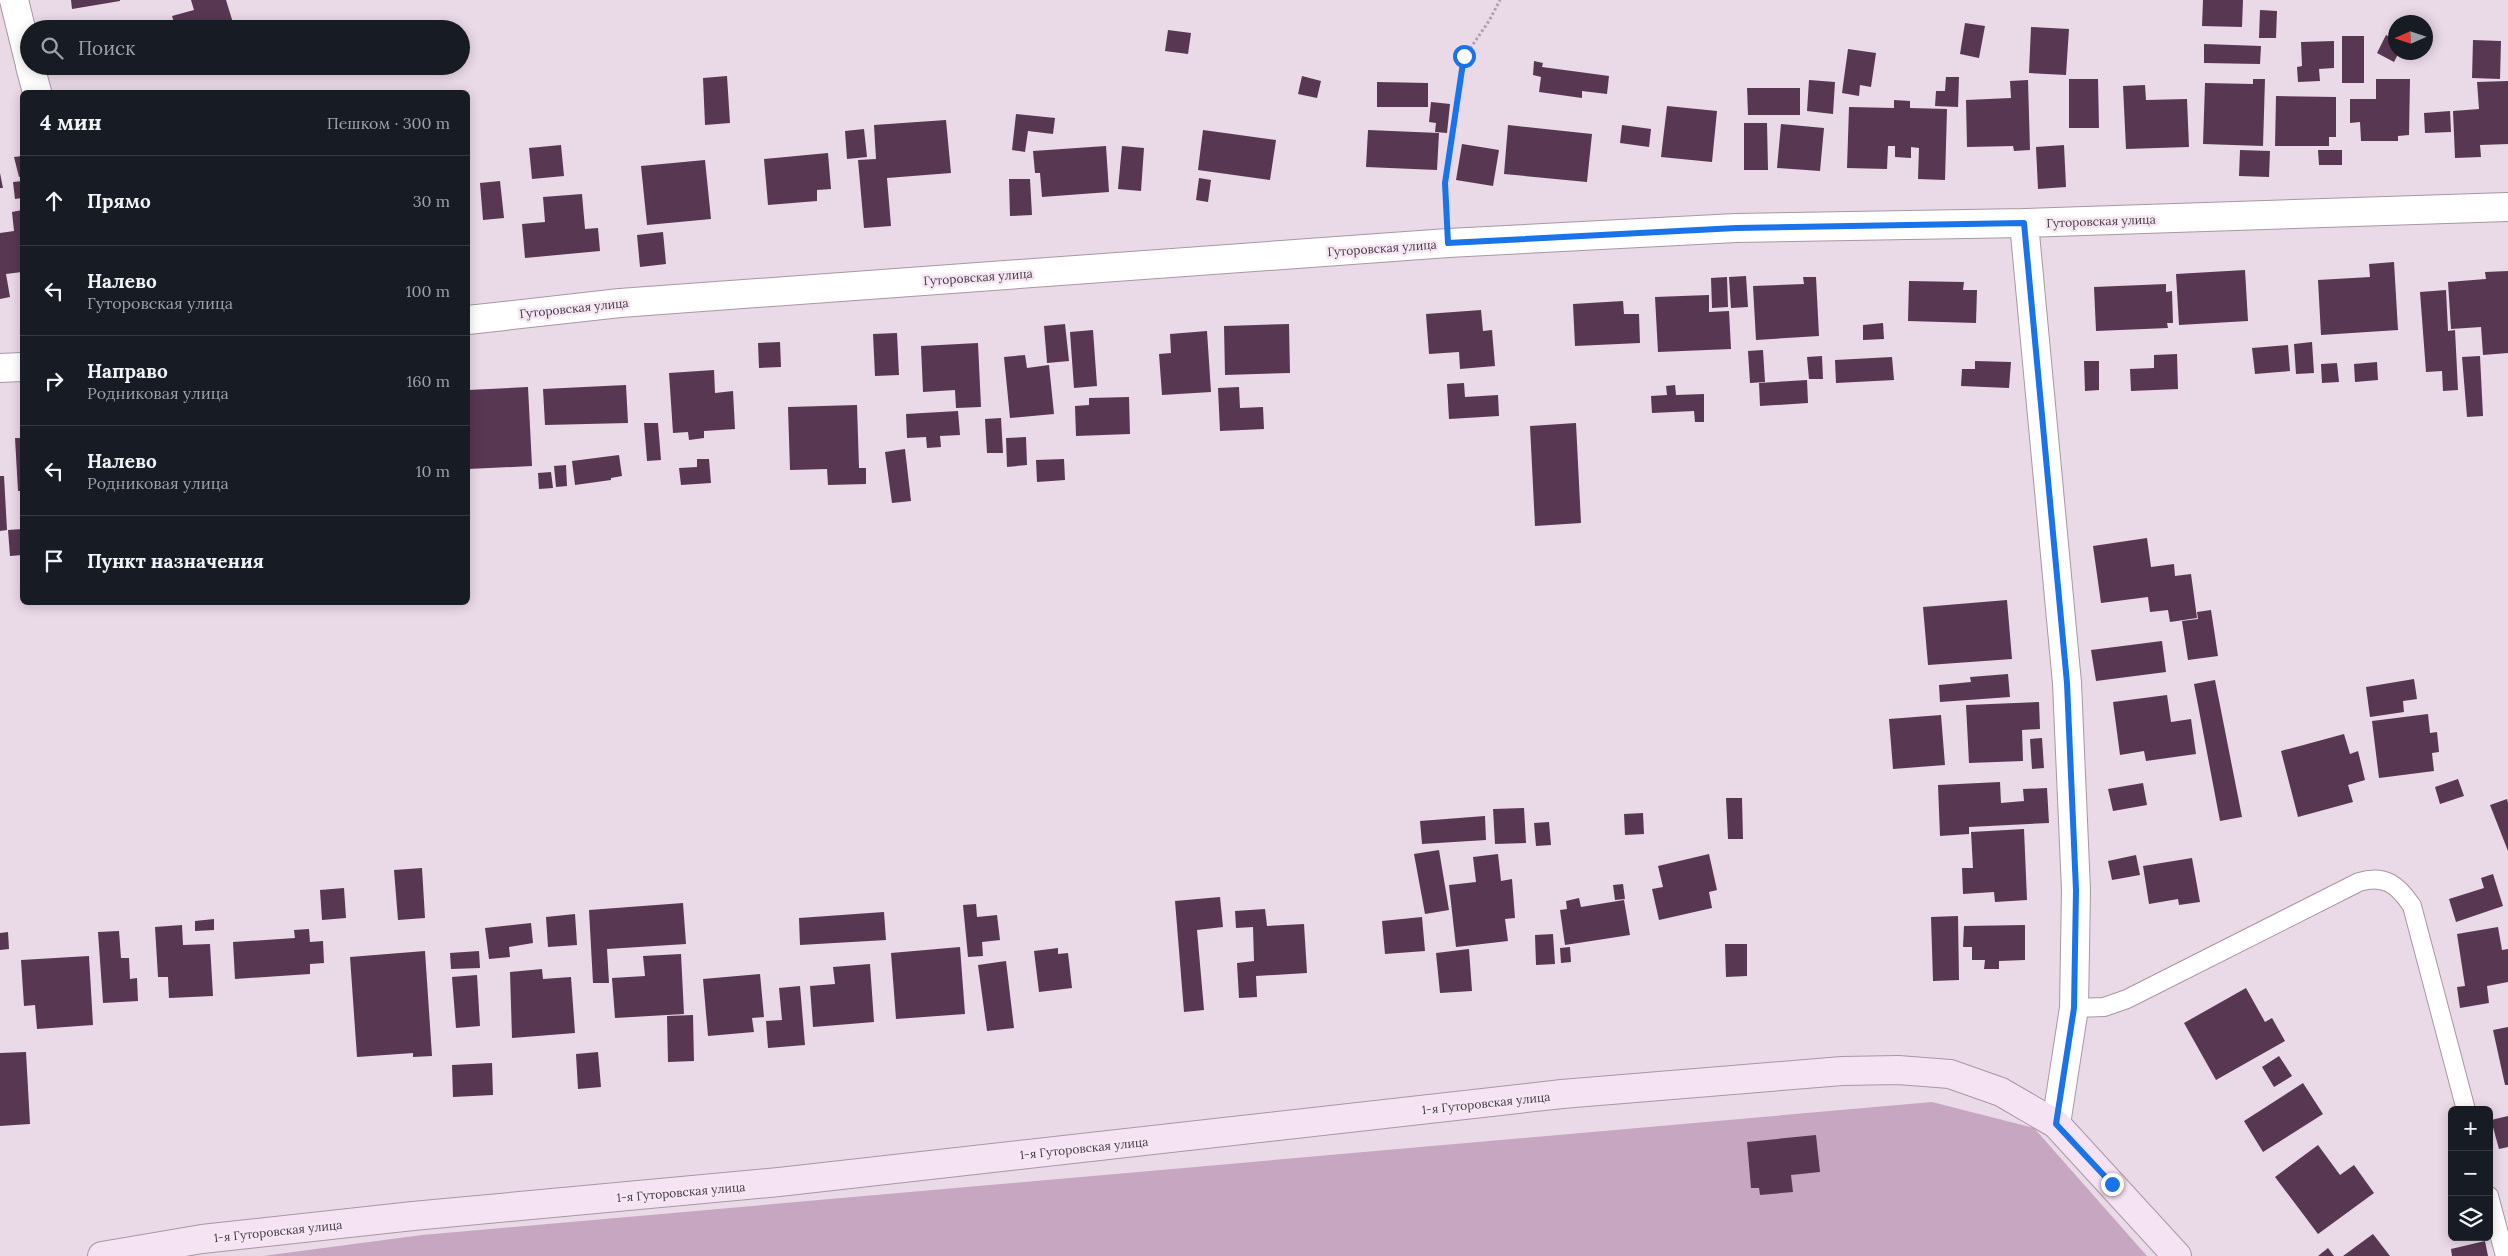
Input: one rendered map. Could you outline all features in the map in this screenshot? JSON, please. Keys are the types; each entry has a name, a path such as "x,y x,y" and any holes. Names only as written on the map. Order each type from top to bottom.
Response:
{"street":[{"path":"14,0 20,24"},
{"path":"32,75 36,90"},
{"name":"Гуторовская улица","path":"470,320 620,303 1448,243 1736,228 2024,223 2508,208"},
{"path":"2024,223 2067,683 2076,890 2074,1008 2056,1124"},
{"path":"0,368 20,367"},
{"name":"1-я Гуторовская улица","path":"102,1256 202,1239 404,1217 740,1186 1562,1094 1842,1071 1898,1070 1950,1074 2001,1092 2056,1124 2177,1256"}],"lane":[{"path":"2074,1008 2104,1007 2127,999 2359,882 2369,879 2384,880 2399,887 2412,906 2465,1106"},
{"path":"2493,1211 2505,1256"}],"path":[{"path":"1448,243 1445,183 1464,56 1489,21 1500,0"}],"shaded area":[{"path":"1932,1102 2034,1128 2147,1256 263,1256 422,1235"}],"building":[{"path":"71,0 120,0 120,1 72,9"},
{"path":"191,0 226,0 232,20 173,20 172,16 194,10"},
{"path":"2203,0 2243,0 2242,27 2202,26"},
{"path":"2260,10 2277,11 2276,38 2259,38"},
{"path":"1965,23 1985,26 1979,58 1960,54"},
{"path":"2031,27 2069,29 2066,75 2029,73"},
{"path":"1168,30 1191,33 1188,54 1165,51"},
{"path":"2386,35 2388,36 2388,59 2377,53"},
{"path":"2342,36 2364,36 2364,83 2342,83"},
{"path":"2473,40 2501,41 2500,79 2472,78"},
{"path":"2334,41 2334,68 2319,69 2320,81 2298,82 2297,67 2302,66 2301,42"},
{"path":"2204,44 2261,46 2260,64 2204,63"},
{"path":"1848,49 1876,53 1871,87 1860,85 1859,96 1842,93"},
{"path":"1534,61 1543,63 1542,67 1609,76 1607,94 1582,91 1582,98 1539,92 1541,77 1533,75"},
{"path":"727,76 730,123 705,125 703,78"},
{"path":"1302,76 1321,81 1317,98 1298,94"},
{"path":"1946,77 1959,77 1958,107 1935,106 1936,91 1945,91"},
{"path":"2069,79 2098,79 2099,128 2069,128"},
{"path":"2253,79 2265,79 2263,146 2203,144 2205,83 2253,84"},
{"path":"2376,79 2410,79 2409,135 2398,136 2398,141 2361,141 2360,122 2350,123 2350,99 2376,99"},
{"path":"1809,80 1835,82 1833,114 1807,111"},
{"path":"2028,80 2030,150 2014,151 2013,146 1967,147 1966,100 2011,98 2010,81"},
{"path":"2508,81 2508,144 2480,145 2481,157 2455,158 2453,111 2479,109 2477,82"},
{"path":"1377,82 1428,83 1428,107 1377,107"},
{"path":"2145,85 2146,100 2187,99 2189,147 2126,149 2123,86"},
{"path":"1747,88 1800,88 1800,115 1748,115"},
{"path":"2276,96 2336,97 2336,137 2329,137 2329,146 2275,146"},
{"path":"1894,100 1910,101 1910,108 1947,109 1945,180 1918,179 1919,148 1911,147 1911,158 1895,157 1895,146 1888,146 1887,169 1847,168 1849,107 1894,108"},
{"path":"1431,102 1450,104 1447,133 1435,132 1436,123 1429,122"},
{"path":"1667,106 1717,111 1712,162 1661,157"},
{"path":"2450,111 2451,132 2425,133 2424,113"},
{"path":"1016,114 1055,118 1053,134 1028,131 1025,152 1012,150"},
{"path":"946,120 951,173 887,178 891,226 864,228 858,160 876,159 874,125"},
{"path":"1744,123 1767,123 1768,170 1744,170"},
{"path":"1781,124 1824,128 1820,171 1777,168"},
{"path":"1508,125 1592,134 1587,182 1504,174"},
{"path":"1622,125 1651,129 1649,147 1620,143"},
{"path":"864,129 867,157 847,159 845,131"},
{"path":"1203,130 1276,140 1270,180 1198,170"},
{"path":"1368,130 1439,133 1437,170 1366,167"},
{"path":"1462,144 1499,150 1493,186 1456,180"},
{"path":"561,145 564,176 532,179 529,148"},
{"path":"2064,145 2066,187 2038,189 2036,147"},
{"path":"1106,146 1109,192 1042,197 1040,173 1035,173 1033,151"},
{"path":"1122,146 1144,148 1141,191 1118,189"},
{"path":"2240,150 2270,151 2269,177 2239,176"},
{"path":"2318,150 2342,150 2342,165 2319,165"},
{"path":"828,153 831,189 817,190 817,201 768,205 764,159"},
{"path":"20,156 19,177 14,157"},
{"path":"705,160 711,219 647,225 641,166"},
{"path":"0,173 3,188 0,188"},
{"path":"1199,178 1211,180 1208,202 1196,200"},
{"path":"1009,179 1030,179 1032,215 1010,216"},
{"path":"20,181 20,198 15,199 13,182"},
{"path":"500,181 504,218 483,220 480,183"},
{"path":"582,194 585,229 598,228 600,251 525,258 522,224 545,222 543,197"},
{"path":"20,210 20,272 6,274 10,297 0,299 0,233 14,231 12,212"},
{"path":"663,232 666,264 640,267 637,235"},
{"path":"2394,262 2398,330 2321,335 2318,280 2370,277 2369,264"},
{"path":"2245,270 2248,321 2179,325 2176,274"},
{"path":"2508,271 2508,353 2483,355 2481,327 2451,329 2448,282 2486,279 2485,272"},
{"path":"1746,276 1748,307 1731,308 1729,277"},
{"path":"1727,277 1728,307 1712,308 1711,278"},
{"path":"1803,277 1816,277 1819,336 1756,340 1753,286 1804,284"},
{"path":"1909,281 1964,282 1963,290 1977,290 1976,323 1908,321"},
{"path":"2166,284 2166,292 2172,291 2173,323 2167,323 2168,328 2096,331 2094,287"},
{"path":"2446,290 2448,331 2455,330 2458,390 2443,391 2442,371 2426,372 2420,292"},
{"path":"1709,295 1709,312 1729,311 1731,349 1658,352 1655,297"},
{"path":"1623,301 1624,314 1639,314 1640,343 1575,346 1573,304"},
{"path":"1481,310 1483,331 1492,330 1495,366 1460,369 1459,352 1429,354 1426,314"},
{"path":"1883,323 1884,339 1863,340 1863,325"},
{"path":"1065,324 1069,361 1047,363 1044,326"},
{"path":"1289,324 1290,373 1225,375 1224,326"},
{"path":"1093,330 1097,386 1074,388 1070,332"},
{"path":"1207,331 1211,392 1162,395 1159,354 1171,353 1170,334"},
{"path":"897,333 899,375 875,376 873,334"},
{"path":"780,342 781,367 759,368 758,343"},
{"path":"2312,342 2314,373 2296,374 2294,344"},
{"path":"978,343 981,407 956,408 955,390 923,392 921,346"},
{"path":"2288,345 2290,371 2255,374 2252,348"},
{"path":"1763,350 1765,382 1750,383 1748,351"},
{"path":"2177,354 2178,389 2131,391 2130,369 2154,368 2154,355"},
{"path":"1025,355 1027,368 1049,365 1054,414 1010,418 1004,357"},
{"path":"1822,356 1823,379 1809,379 1807,357"},
{"path":"2480,356 2483,416 2467,417 2462,357"},
{"path":"1892,357 1894,380 1836,383 1835,360"},
{"path":"1975,361 2011,362 2009,388 1961,386 1962,369 1975,369"},
{"path":"2084,361 2099,361 2099,390 2085,391"},
{"path":"2377,362 2378,380 2355,382 2354,364"},
{"path":"2337,363 2339,382 2322,383 2321,364"},
{"path":"714,370 715,393 733,391 735,429 704,431 704,438 689,440 688,432 673,433 669,373"},
{"path":"1807,380 1808,403 1760,406 1759,383"},
{"path":"1464,383 1465,397 1498,395 1499,416 1449,419 1447,384"},
{"path":"626,385 628,423 545,425 543,389"},
{"path":"1675,385 1676,395 1704,394 1704,422 1695,422 1694,411 1652,413 1651,396 1667,395 1666,386"},
{"path":"528,387 532,466 470,469 470,390"},
{"path":"1239,387 1240,408 1263,407 1264,429 1220,431 1218,388"},
{"path":"1129,397 1130,434 1076,436 1075,406 1089,405 1089,398"},
{"path":"857,405 859,468 866,468 866,484 828,485 827,469 790,470 788,407"},
{"path":"958,411 960,435 940,436 941,447 927,448 926,437 907,438 906,414"},
{"path":"1001,418 1003,453 987,453 985,419"},
{"path":"644,423 658,423 661,460 647,461"},
{"path":"1576,423 1581,523 1535,526 1530,426"},
{"path":"1026,437 1027,465 1007,467 1006,438"},
{"path":"15,438 20,438 20,491 18,491"},
{"path":"905,449 911,501 892,503 885,452"},
{"path":"619,455 622,476 611,478 611,480 575,485 572,461"},
{"path":"697,459 709,459 711,483 681,485 679,468 697,467"},
{"path":"1064,459 1065,480 1037,482 1036,460"},
{"path":"566,465 567,486 556,487 554,466"},
{"path":"551,472 553,488 539,489 538,473"},
{"path":"0,476 4,476 7,530 0,531"},
{"path":"20,529 20,555 10,556 8,530"},
{"path":"2147,538 2151,567 2174,564 2175,576 2191,574 2197,618 2170,622 2168,610 2150,612 2148,597 2101,603 2093,546"},
{"path":"2007,600 2012,659 1928,665 1923,607"},
{"path":"2211,610 2218,656 2188,660 2182,621 2198,619 2197,612"},
{"path":"2162,641 2166,672 2096,681 2091,650"},
{"path":"2008,674 2010,697 1940,702 1939,685 1971,682 1970,677"},
{"path":"2414,679 2417,699 2403,701 2404,712 2370,717 2366,687"},
{"path":"2215,680 2242,817 2220,821 2194,684"},
{"path":"2167,695 2171,722 2191,719 2196,754 2146,761 2144,751 2120,755 2113,702"},
{"path":"2039,702 2040,729 2022,730 2023,761 1969,763 1966,705"},
{"path":"2428,714 2430,733 2437,732 2439,752 2432,753 2434,771 2379,778 2372,721"},
{"path":"1941,715 1945,765 1893,769 1889,719"},
{"path":"2344,734 2350,754 2358,751 2365,780 2348,785 2353,802 2298,817 2281,751"},
{"path":"2042,738 2044,768 2032,769 2030,739"},
{"path":"2458,779 2464,796 2440,804 2435,787"},
{"path":"2000,782 2001,803 2024,801 2023,789 2047,788 2049,823 1969,827 1969,834 1940,836 1938,785"},
{"path":"2143,783 2147,805 2113,811 2108,789"},
{"path":"1726,798 1742,798 1743,839 1728,839"},
{"path":"2507,799 2508,803 2508,851 2490,805"},
{"path":"1524,808 1526,843 1495,844 1493,809"},
{"path":"1643,813 1644,834 1625,835 1624,814"},
{"path":"1485,816 1486,840 1422,844 1420,821"},
{"path":"1549,822 1551,845 1536,846 1534,823"},
{"path":"2024,829 2027,900 1995,902 1994,892 1963,894 1962,868 1973,868 1971,832"},
{"path":"1439,850 1449,910 1425,914 1414,854"},
{"path":"1498,854 1501,881 1512,879 1515,918 1505,919 1508,941 1456,947 1449,885 1476,882 1473,857"},
{"path":"1709,854 1717,890 1709,892 1712,908 1659,920 1652,889 1663,887 1658,866"},
{"path":"2136,855 2140,875 2112,880 2108,861"},
{"path":"2192,858 2200,902 2179,905 2178,899 2149,904 2143,866"},
{"path":"422,868 425,918 398,920 394,870"},
{"path":"2493,874 2503,906 2456,922 2449,899 2484,888 2481,878"},
{"path":"1623,884 1625,899 1615,900 1613,885"},
{"path":"344,888 346,918 322,920 320,890"},
{"path":"1220,897 1223,927 1197,930 1204,1010 1184,1012 1175,901"},
{"path":"1579,898 1581,907 1624,900 1630,935 1565,945 1560,910 1567,909 1566,901"},
{"path":"683,903 686,944 607,949 609,983 593,983 589,910"},
{"path":"976,904 977,917 997,915 1000,940 982,942 983,956 968,957 963,905"},
{"path":"1265,909 1267,926 1304,924 1307,973 1256,976 1257,997 1239,998 1237,963 1254,961 1253,927 1236,928 1235,911"},
{"path":"884,912 886,940 800,945 799,918"},
{"path":"575,914 577,945 548,947 546,917"},
{"path":"1958,916 1959,980 1933,981 1931,917"},
{"path":"1422,917 1425,951 1385,954 1382,921"},
{"path":"214,919 214,930 195,931 195,921"},
{"path":"531,923 533,943 509,947 510,957 489,959 485,928"},
{"path":"182,925 183,945 210,944 213,996 169,998 168,977 158,977 155,927"},
{"path":"2025,925 2025,960 1999,961 1999,969 1984,969 1985,960 1972,960 1972,947 1963,947 1964,926"},
{"path":"2498,927 2502,950 2508,949 2508,982 2487,986 2489,1003 2460,1008 2457,987 2465,986 2457,934"},
{"path":"309,929 310,942 323,941 324,963 310,964 310,974 235,979 233,942 295,938 294,930"},
{"path":"119,931 121,958 129,958 130,979 137,978 138,1001 103,1003 98,932"},
{"path":"8,932 9,949 0,950 0,933"},
{"path":"1553,934 1555,964 1536,965 1535,935"},
{"path":"1725,944 1747,944 1747,976 1726,977"},
{"path":"960,947 965,1014 896,1019 891,953"},
{"path":"1570,947 1571,962 1561,963 1560,948"},
{"path":"1058,948 1058,954 1068,953 1072,988 1039,992 1034,951"},
{"path":"1469,949 1472,991 1440,993 1436,953"},
{"path":"425,951 432,1056 413,1057 413,1053 357,1057 350,957"},
{"path":"479,951 480,968 451,969 450,953"},
{"path":"681,954 684,1014 615,1018 612,978 645,976 643,956"},
{"path":"89,956 93,1025 37,1029 35,1005 24,1006 21,960"},
{"path":"1006,961 1014,1028 987,1031 978,965"},
{"path":"870,964 874,1022 813,1027 810,986 835,984 833,967"},
{"path":"542,969 543,979 571,977 575,1033 512,1038 510,972"},
{"path":"760,974 764,1017 752,1018 754,1032 708,1036 703,979"},
{"path":"477,975 480,1026 456,1028 452,977"},
{"path":"800,986 805,1045 768,1048 766,1021 782,1020 779,988"},
{"path":"2246,988 2265,1022 2272,1018 2285,1041 2216,1080 2184,1023"},
{"path":"693,1015 694,1061 668,1062 667,1016"},
{"path":"2508,1027 2508,1085 2505,1085 2493,1030"},
{"path":"26,1052 30,1124 0,1126 0,1053"},
{"path":"598,1052 601,1087 578,1089 576,1054"},
{"path":"2279,1056 2292,1076 2274,1087 2262,1067"},
{"path":"492,1063 493,1095 453,1097 452,1065"},
{"path":"2303,1083 2323,1114 2263,1152 2244,1121"},
{"path":"2508,1116 2508,1147 2499,1149 2493,1127 2493,1120"},
{"path":"1816,1135 1820,1172 1791,1175 1793,1192 1760,1195 1759,1188 1751,1188 1747,1142"},
{"path":"2318,1145 2340,1175 2354,1165 2374,1193 2318,1234 2275,1177"},
{"path":"2373,1234 2390,1256 2343,1256"},
{"path":"2485,1241 2488,1256 2452,1256 2451,1249"},
{"path":"2328,1248 2334,1256 2318,1256"}],"route":[{"path":"1464,56 1445,183 1448,243 1736,228 2024,223 2067,683 2076,890 2074,1008 2056,1124 2112,1184"}]}
